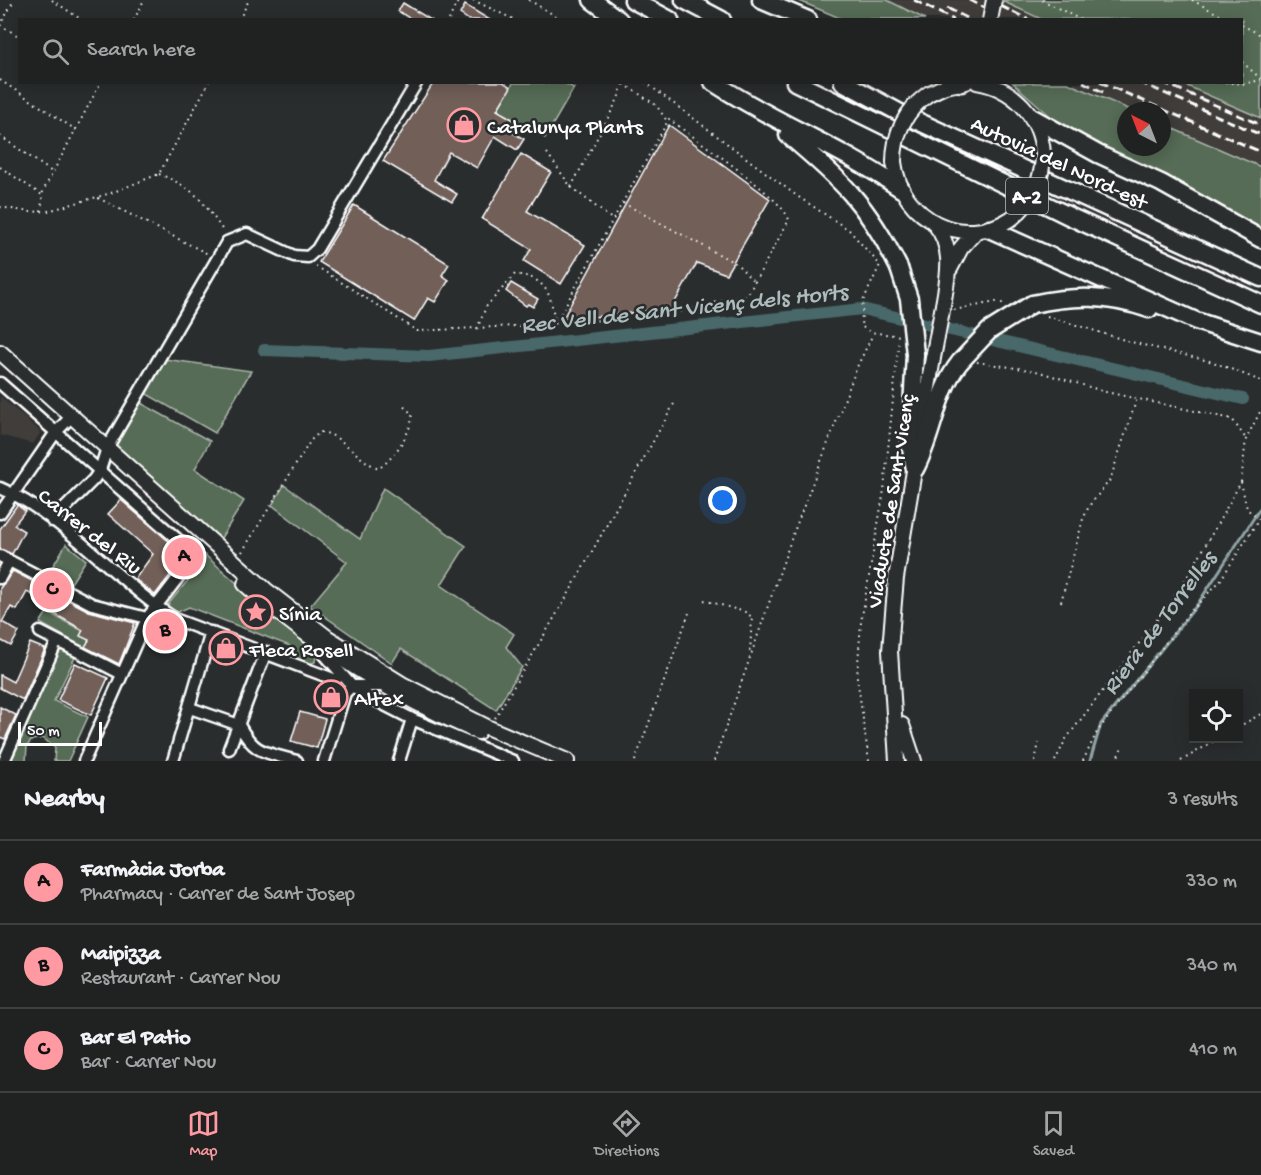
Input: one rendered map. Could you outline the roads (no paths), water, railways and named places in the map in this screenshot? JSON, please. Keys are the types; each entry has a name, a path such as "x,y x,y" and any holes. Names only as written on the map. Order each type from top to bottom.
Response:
{"highway":[{"path":"592,0 616,18"},
{"path":"633,0 666,18"},
{"path":"684,0 718,18"},
{"path":"761,0 803,18"},
{"path":"716,84 764,115 869,169 901,189"},
{"name":"Autovia del Nord-est","path":"799,84 1071,217 1261,304"},
{"name":"Autovia del Nord-est","path":"847,84 902,114 1261,278"},
{"path":"764,115 831,170 860,201 881,232 892,269 909,299 912,346 910,444 915,469"},
{"path":"1033,118 1098,154 1161,183 1261,239"},
{"path":"983,230 1196,321"},
{"path":"915,469 928,445 941,394 948,377 989,331 1067,296 1101,297 1196,321 1261,342"}],"main road":[{"path":"990,18 994,0"},
{"name":"Viaducte de Sant Vicenç","path":"903,761 897,740 890,651 894,601 949,270 946,239 934,224 918,213 901,189 894,162 895,142 902,123 913,107 928,94 945,86 956,84"},
{"name":"Viaducte de Sant Vicenç","path":"949,270 961,248 983,230 1012,218 1034,193 1040,178 1043,153 1040,135 1033,118 1018,101 997,85"},
{"name":"Viaducte de Sant Vicenç","path":"934,224 955,230 983,230"},
{"path":"0,352 64,423"},
{"path":"0,364 271,608 384,680 508,752 546,761"},
{"path":"104,458 233,561 346,662 364,673 489,728 508,752 567,761"},
{"path":"893,694 914,761"},
{"path":"896,761 897,740"}],"street":[{"path":"52,521 104,458 216,258 230,240 247,234 294,256 308,257 317,249 416,84"},
{"path":"0,383 64,423 104,458 190,554 191,561 147,618 84,761"},
{"path":"0,513 64,423"},
{"name":"Carrer del Riu","path":"0,488 14,494 52,521 156,607 177,620 345,683"},
{"path":"0,578 5,559 92,604 147,618"},
{"path":"40,632 122,674"},
{"path":"173,761 211,632"},
{"path":"313,633 321,651 345,683 412,719 491,757 508,752"},
{"path":"4,761 57,641"},
{"path":"309,669 319,663 321,651"},
{"path":"229,749 266,652"},
{"path":"324,761 345,683 346,662"},
{"path":"345,683 364,673"},
{"path":"345,683 384,680"},
{"path":"190,708 239,725 253,747 297,761"},
{"path":"399,761 412,719"}],"waterway":[{"name":"Rec Vell de Sant Vicenç dels Horts","path":"264,350 429,356 862,309 1243,399"},
{"name":"Riera de Torrelles","path":"1090,761 1101,724 1197,605 1261,507"}],"railway":[{"path":"914,0 950,18"},
{"path":"969,0 999,15"},
{"path":"989,0 1025,18"},
{"path":"947,8 967,18"},
{"path":"1087,84 1107,94"},
{"path":"1105,84 1261,152"},
{"path":"1144,84 1261,135"},
{"path":"1167,84 1261,125"}],"place":[{"name":"Catalunya Plants","path":"464,125"},
{"name":"Farmàcia Jorba","path":"184,557"},
{"name":"Bar El Patio","path":"52,590"},
{"name":"Sínia","path":"256,612"},
{"name":"Maipizza","path":"165,631"},
{"name":"Fleca Rosell","path":"226,648"},
{"name":"Altex","path":"331,697"}]}
